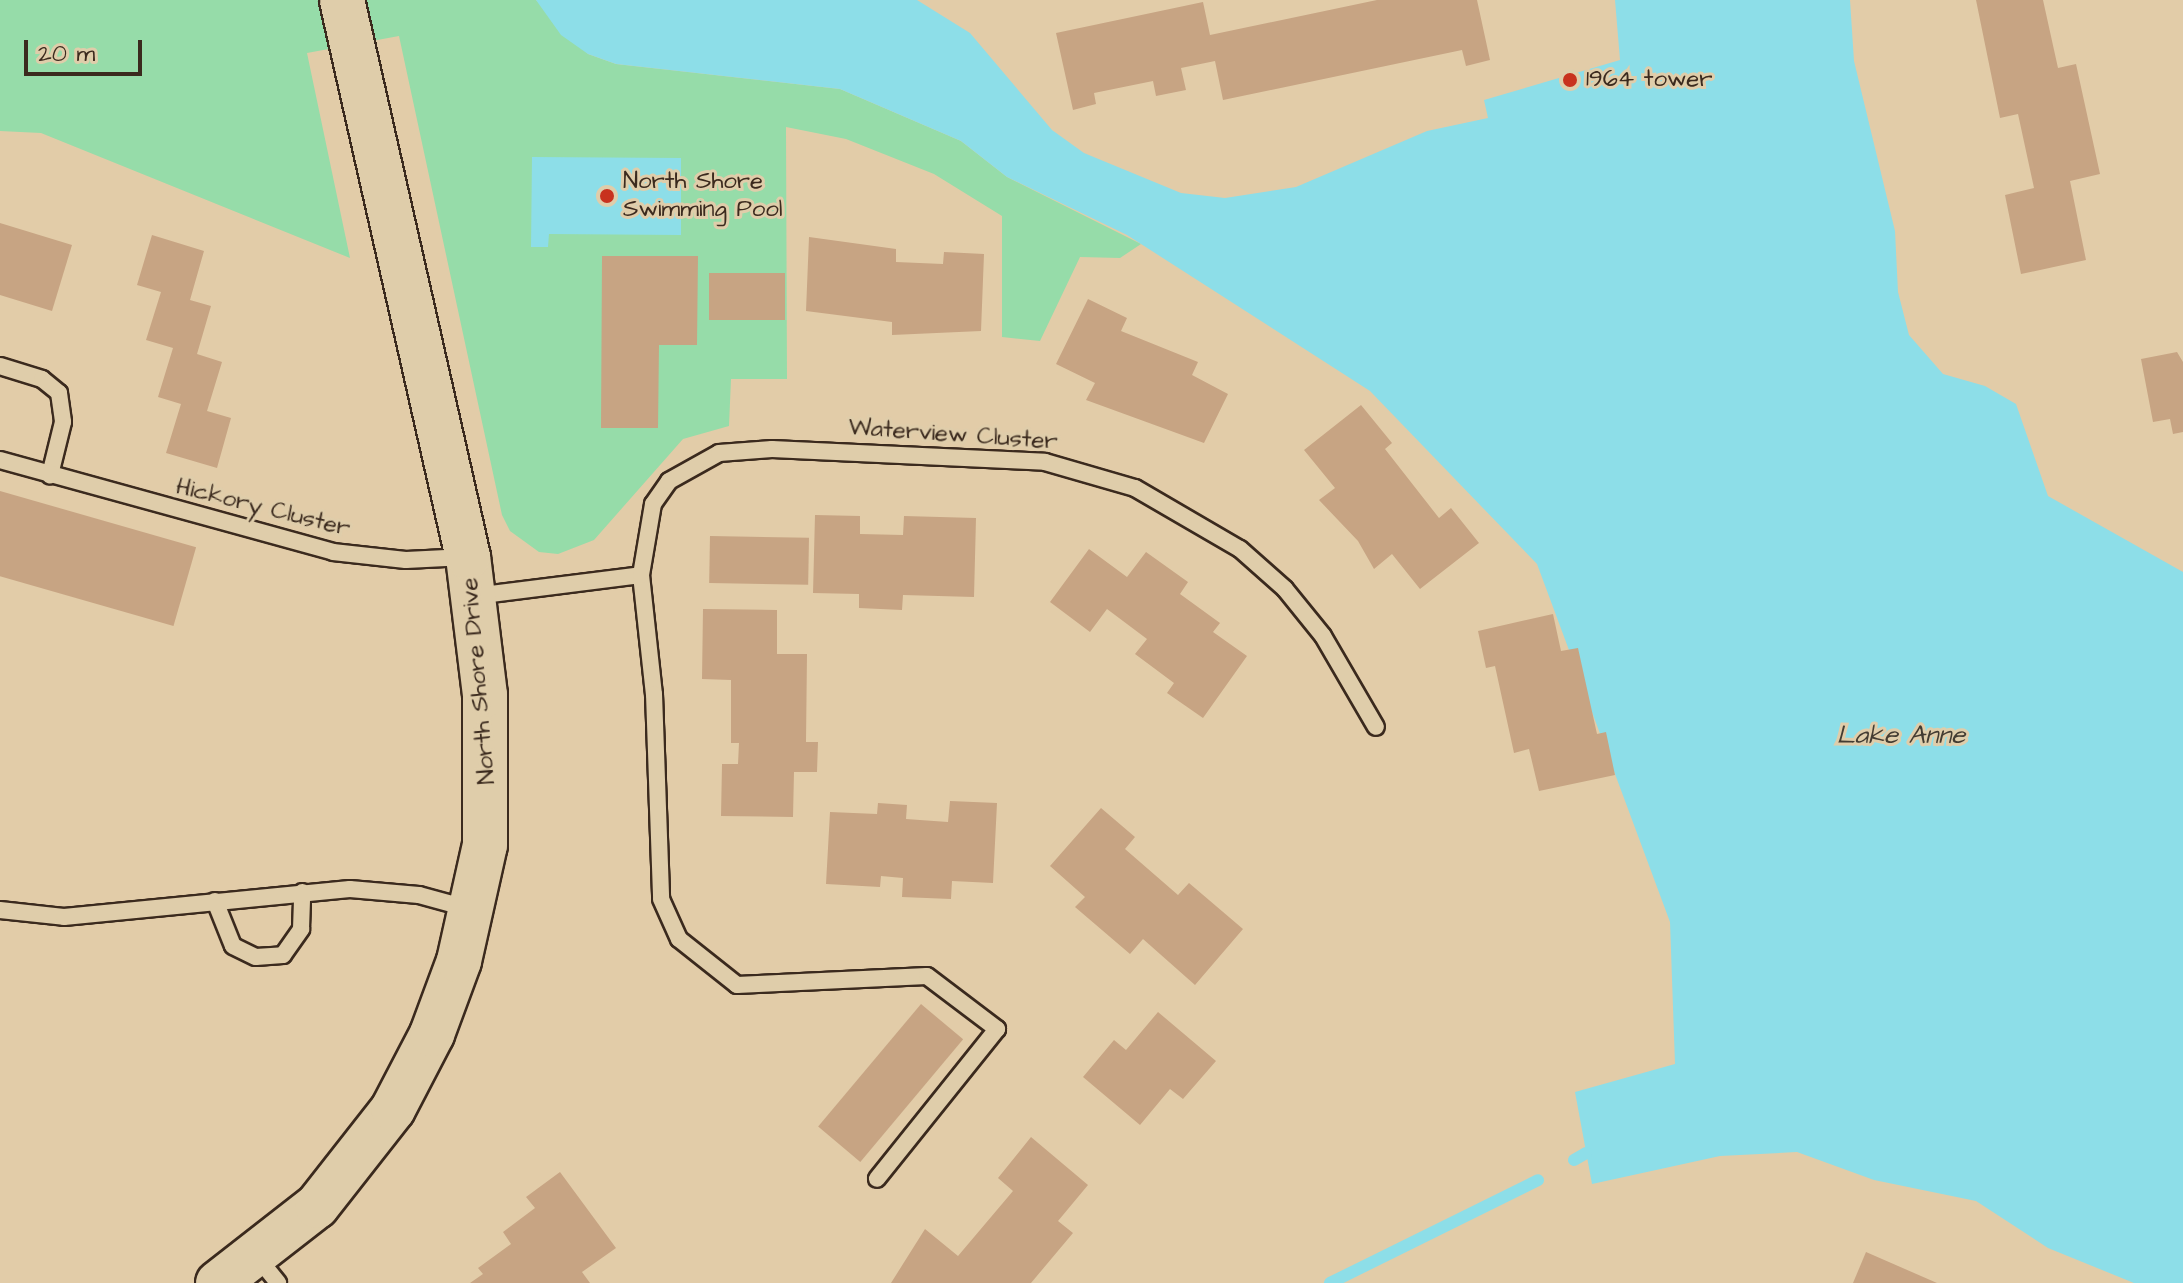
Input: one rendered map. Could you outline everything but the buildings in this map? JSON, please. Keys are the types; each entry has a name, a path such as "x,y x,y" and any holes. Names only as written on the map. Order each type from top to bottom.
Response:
{"street":[{"name":"North Shore Drive","path":"218,1283 268,1270 352,1169 393,1109 432,1034 472,910 488,797 470,577 342,0"}],"lane":[{"path":"0,366 42,379 59,393 63,422 50,475"},
{"name":"Waterview Cluster","path":"877,1179 997,1029 927,976 737,985 679,939 661,899 654,694 641,575 653,504 669,481 719,453 786,449 1045,462 1135,488 1240,549 1285,589 1323,636 1376,727"},
{"name":"Hickory Cluster","path":"0,460 333,552 406,560 470,577"},
{"path":"470,577 641,575"},
{"path":"0,910 64,917 302,892 382,890 472,910"},
{"path":"215,901 233,946 256,957 283,955 301,929 302,892"}],"green space":[{"path":"0,0 536,0 588,54 616,64 840,89 961,141 1007,177 1141,244 1120,258 1080,257 1040,341 1002,337 1002,216 934,174 846,139 786,127 787,379 731,379 729,426 683,439 594,540 558,554 539,552 510,531 502,515 399,36 307,53 350,258 41,133 0,131"}],"water":[{"name":"Lake Anne","path":"536,0 917,0 970,33 1052,130 1084,153 1181,193 1225,198 1296,187 1427,131 1488,118 1484,100 1620,60 1615,0 1850,0 1854,61 1895,231 1898,292 1909,335 1943,374 1985,386 2016,404 2048,496 2183,572 2183,1283 2134,1283 2048,1248 1976,1201 1874,1180 1797,1152 1720,1156 1592,1184 1575,1092 1675,1064 1670,922 1537,564 1370,391 1127,235 1007,177 961,141 840,89 616,64 588,54 561,35"},
{"name":"North Shore Swimming Pool","path":"532,157 681,158 681,235 549,234 548,247 531,247"}],"waterway":[{"path":"1574,1160 1586,1153"},
{"path":"1330,1283 1538,1180"}],"place":[{"name":"1964 tower","path":"1570,80"},
{"name":"North Shore Swimming Pool","path":"607,196"}]}
